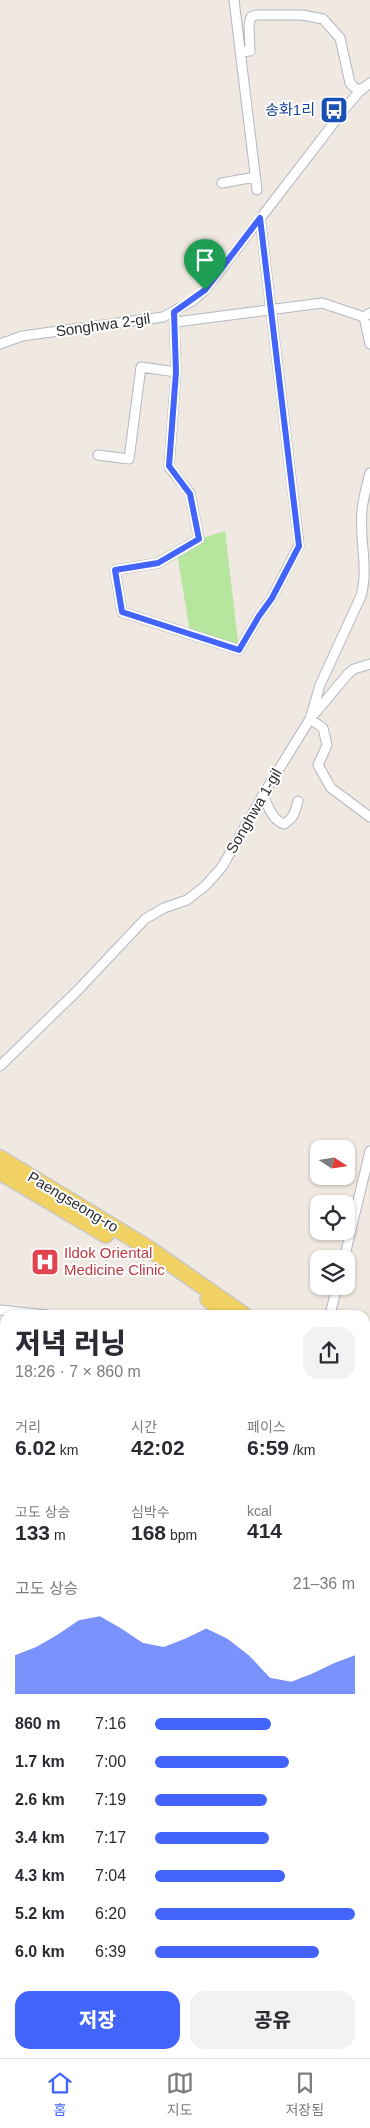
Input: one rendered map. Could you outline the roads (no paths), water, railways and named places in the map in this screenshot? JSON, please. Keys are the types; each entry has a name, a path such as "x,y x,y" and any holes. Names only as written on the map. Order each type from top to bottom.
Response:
{"main road":[{"name":"Paengseong-ro","path":"0,1158 148,1248 232,1310"},
{"name":"Paengseong-ro","path":"0,1172 231,1310"}],"street":[{"path":"234,0 257,190"},
{"path":"240,52 250,51 248,25 252,17 256,15 302,15 323,19 340,38 350,83 359,92 370,78"},
{"name":"Songhwa 2-gil","path":"0,344 22,336 175,317 205,290 359,92 370,84"},
{"path":"222,183 255,177"},
{"path":"260,218 272,308 299,546 272,598 239,650 122,612 115,570 158,563 199,539 190,494 169,466 176,372 175,317 272,308 322,303 367,315 370,344"},
{"path":"98,455 129,458 141,367 176,372"},
{"name":"Songhwa 1-gil","path":"0,1066 78,990 145,919 164,908 187,900 205,886 222,867 263,795 310,719 320,685 361,596 365,582 362,510 370,472"},
{"path":"370,664 354,669 348,674 310,719 323,728 327,745 318,765 331,788 370,817"},
{"path":"263,795 277,822 284,824 295,813 298,801"},
{"path":"346,1250 370,1152"},
{"path":"331,1310 335,1295"}],"place":[{"name":"송화1리","path":"334,110"},
{"name":"Ildok Oriental Medicine Clinic","path":"45,1262"}]}
